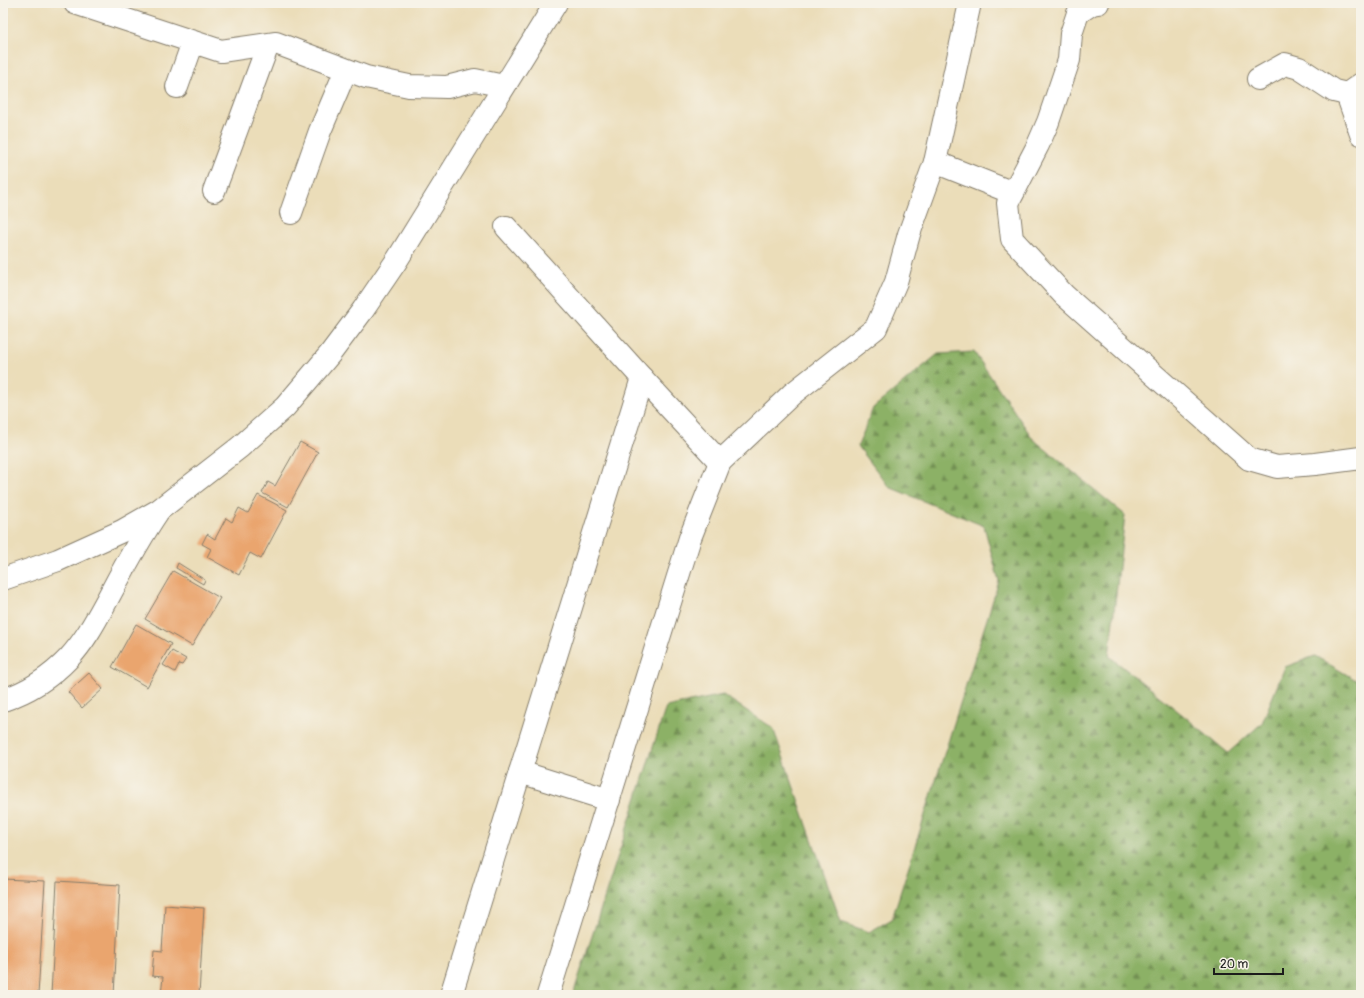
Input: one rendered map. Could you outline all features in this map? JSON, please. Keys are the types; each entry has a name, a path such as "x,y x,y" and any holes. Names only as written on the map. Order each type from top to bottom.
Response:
{"street":[{"path":"75,3 221,51 276,43 366,77 409,86 447,87 476,80 504,86"},
{"path":"3,579 58,560 122,531 159,510 240,447 284,407 330,354 363,310 397,260 556,3"},
{"path":"548,995 690,538 720,462 792,394 876,328 896,282 909,234 935,162 970,3"},
{"path":"1098,3 1092,4 1078,13 1071,34 1069,60 1048,122 1038,145 1008,203 1012,239 1064,295 1249,459 1277,467 1361,458"},
{"path":"177,87 193,42"},
{"path":"214,191 268,44"},
{"path":"1258,79 1285,64 1299,68 1334,92 1354,89 1361,134"},
{"path":"291,212 320,131 346,70"},
{"path":"935,162 1012,193"},
{"path":"506,227 720,462"},
{"path":"452,995 642,378"},
{"path":"3,700 15,696 44,680 69,658 88,633 143,534 159,510"},
{"path":"520,772 609,800"}],"green space":[{"path":"974,352 1033,439 1125,515 1109,656 1228,753 1262,723 1285,667 1315,656 1361,683 1361,995 573,995 666,707 723,695 773,728 841,922 869,932 892,919 999,581 984,526 889,487 858,446 873,408 938,354"}],"building":[{"path":"300,442 318,452 288,507 262,493 268,482 275,486"},
{"path":"258,495 287,510 261,559 250,553 239,575 207,557 211,549 202,544 207,534 215,539 226,518 232,522 239,508 248,513"},
{"path":"178,563 205,580 203,584 176,568"},
{"path":"173,571 220,598 192,646 145,619"},
{"path":"136,624 171,644 147,687 112,667"},
{"path":"172,651 186,659 182,665 179,664 175,672 163,665"},
{"path":"89,673 103,689 82,708 68,692"},
{"path":"3,879 45,881 38,995 3,995"},
{"path":"57,881 120,885 114,995 51,995"},
{"path":"165,905 204,908 199,995 161,995 163,977 152,976 154,950 162,951"}]}
